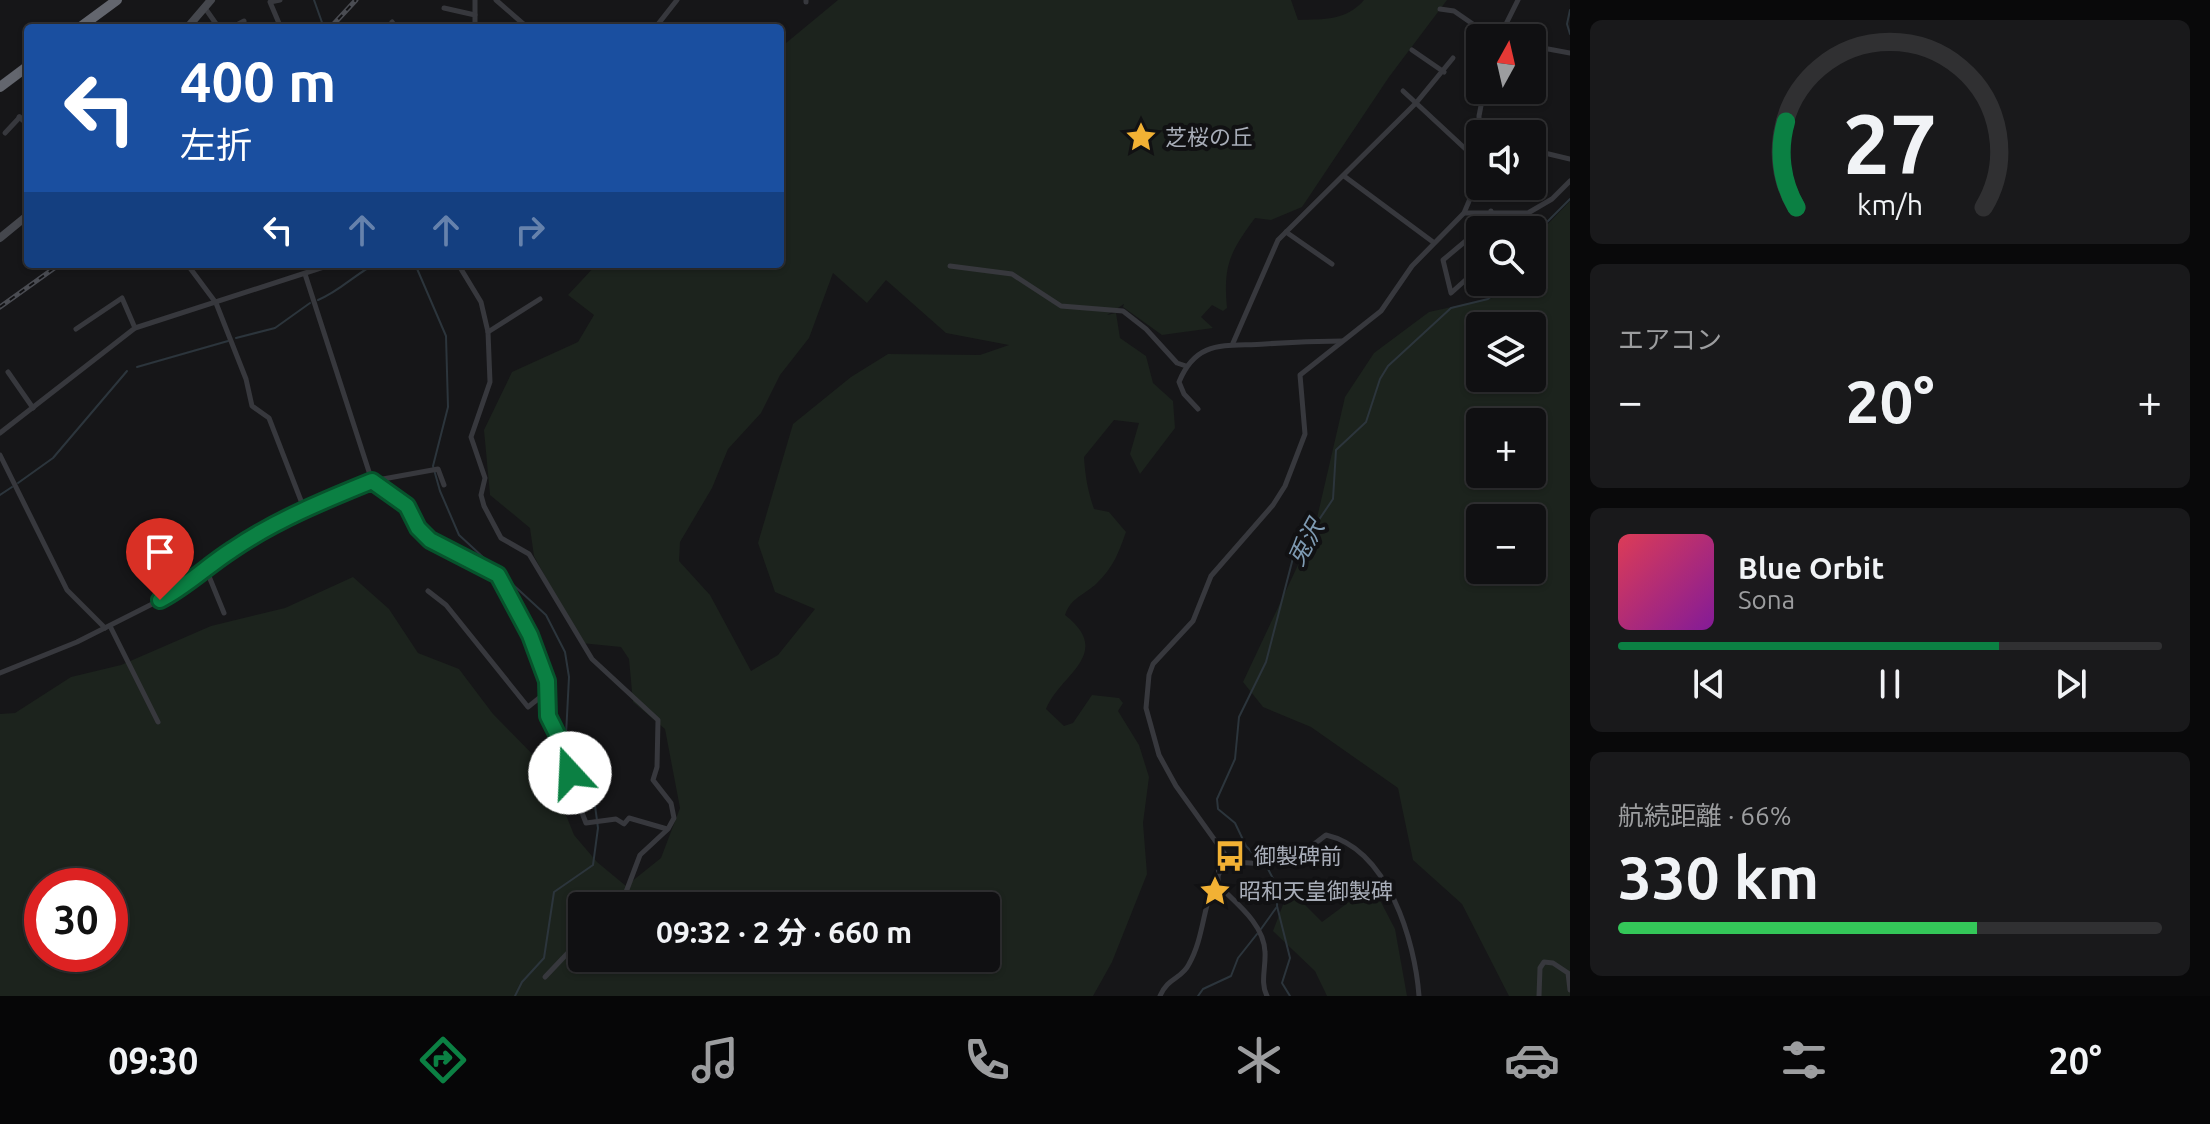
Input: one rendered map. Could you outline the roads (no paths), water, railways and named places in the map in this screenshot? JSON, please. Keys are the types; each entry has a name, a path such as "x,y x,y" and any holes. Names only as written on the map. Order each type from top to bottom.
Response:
{"highway":[{"path":"84,24 117,0"},
{"path":"0,87 24,69"}],"street":[{"path":"279,24 270,2 280,0"},
{"path":"475,0 475,24"},
{"path":"658,24 677,0"},
{"path":"1506,24 1518,0"},
{"path":"501,1 524,24"},
{"path":"190,24 208,4 217,24"},
{"path":"444,8 475,15"},
{"path":"1440,9 1454,11 1473,24"},
{"path":"238,24 244,21"},
{"path":"1546,49 1570,53"},
{"path":"1412,50 1444,72"},
{"path":"1233,343 1266,265 1286,232 1416,103 1453,58"},
{"path":"1403,91 1466,149"},
{"path":"5,133 19,116 24,121"},
{"path":"1546,153 1570,159"},
{"path":"1344,176 1433,242"},
{"path":"1464,213 1528,213 1552,199 1570,181"},
{"path":"1419,996 1417,969 1396,902 1367,858 1342,839 1326,835 1305,851 1262,863 1229,860 1176,786 1159,755 1146,708 1153,664 1193,621 1211,576 1273,505 1285,486 1305,434 1298,390 1300,375 1381,311 1433,242 1464,213 1469,200"},
{"path":"1491,211 1492,216"},
{"path":"0,238 24,218"},
{"path":"1286,232 1332,264"},
{"path":"1466,241 1443,260 1451,293 1466,280"},
{"path":"950,266 1012,274 1061,306 1123,311 1146,329 1177,363 1186,366"},
{"path":"190,268 216,303 246,379 252,406 269,418 305,511"},
{"path":"0,433 135,328 322,268"},
{"path":"460,268 481,302 488,332 490,382 471,437 485,478 481,495 484,506 501,538 529,554 592,659 658,720 657,767 653,780 674,809 668,829 640,855 626,892"},
{"path":"305,274 372,481 407,506 418,528 430,540 498,575 530,635 547,681 548,716 563,746 570,782 586,823 616,819 624,824 629,818 668,829"},
{"path":"76,329 122,298 135,328"},
{"path":"488,332 540,299"},
{"path":"1198,409 1184,394 1179,382 1186,366 1211,348 1233,343 1343,341"},
{"path":"8,372 33,408"},
{"path":"0,455 67,590 108,627 158,722"},
{"path":"0,673 108,627 176,592 234,548 372,481 438,469 444,485"},
{"path":"206,569 224,613"},
{"path":"428,591 446,605 528,707 548,691"},
{"path":"1160,996 1169,980 1190,964 1212,881 1229,860"},
{"path":"1218,871 1218,885 1262,932 1265,950 1263,989 1267,996"},
{"path":"545,977 568,953"},
{"path":"1539,996 1540,968 1544,962 1553,963 1568,973 1570,990"}],"waterway":[{"path":"314,0 323,24"},
{"name":"兎沢","path":"1570,10 1567,24 1570,34"},
{"name":"兎沢","path":"1546,223 1570,199"},
{"path":"318,300 368,268"},
{"path":"417,268 446,336 448,407 433,466 440,491 459,535 546,615 565,652 569,677 566,735 594,798 598,828 593,865 554,892 544,958 522,982 515,996"},
{"name":"兎沢","path":"1290,996 1282,983 1290,958 1277,906 1278,888 1268,869 1246,846 1235,823 1218,809 1217,799 1235,759 1239,717 1266,662 1293,558 1333,499 1336,450 1366,422 1380,379 1388,366 1451,308 1492,296"},
{"path":"236,338 275,328 310,303"},
{"path":"137,367 228,341"},
{"path":"18,483 53,458 127,371"},
{"path":"0,495 12,487"},
{"path":"1261,929 1276,908"},
{"path":"1198,996 1203,989 1231,976 1238,958 1257,934"}],"railway":[{"path":"334,24 356,0"},
{"path":"0,307 54,268"}],"place":[{"name":"芝桜の丘","path":"1141,137"},
{"name":"御製碑前","path":"1230,856"},
{"name":"昭和天皇御製碑","path":"1215,891"}]}
